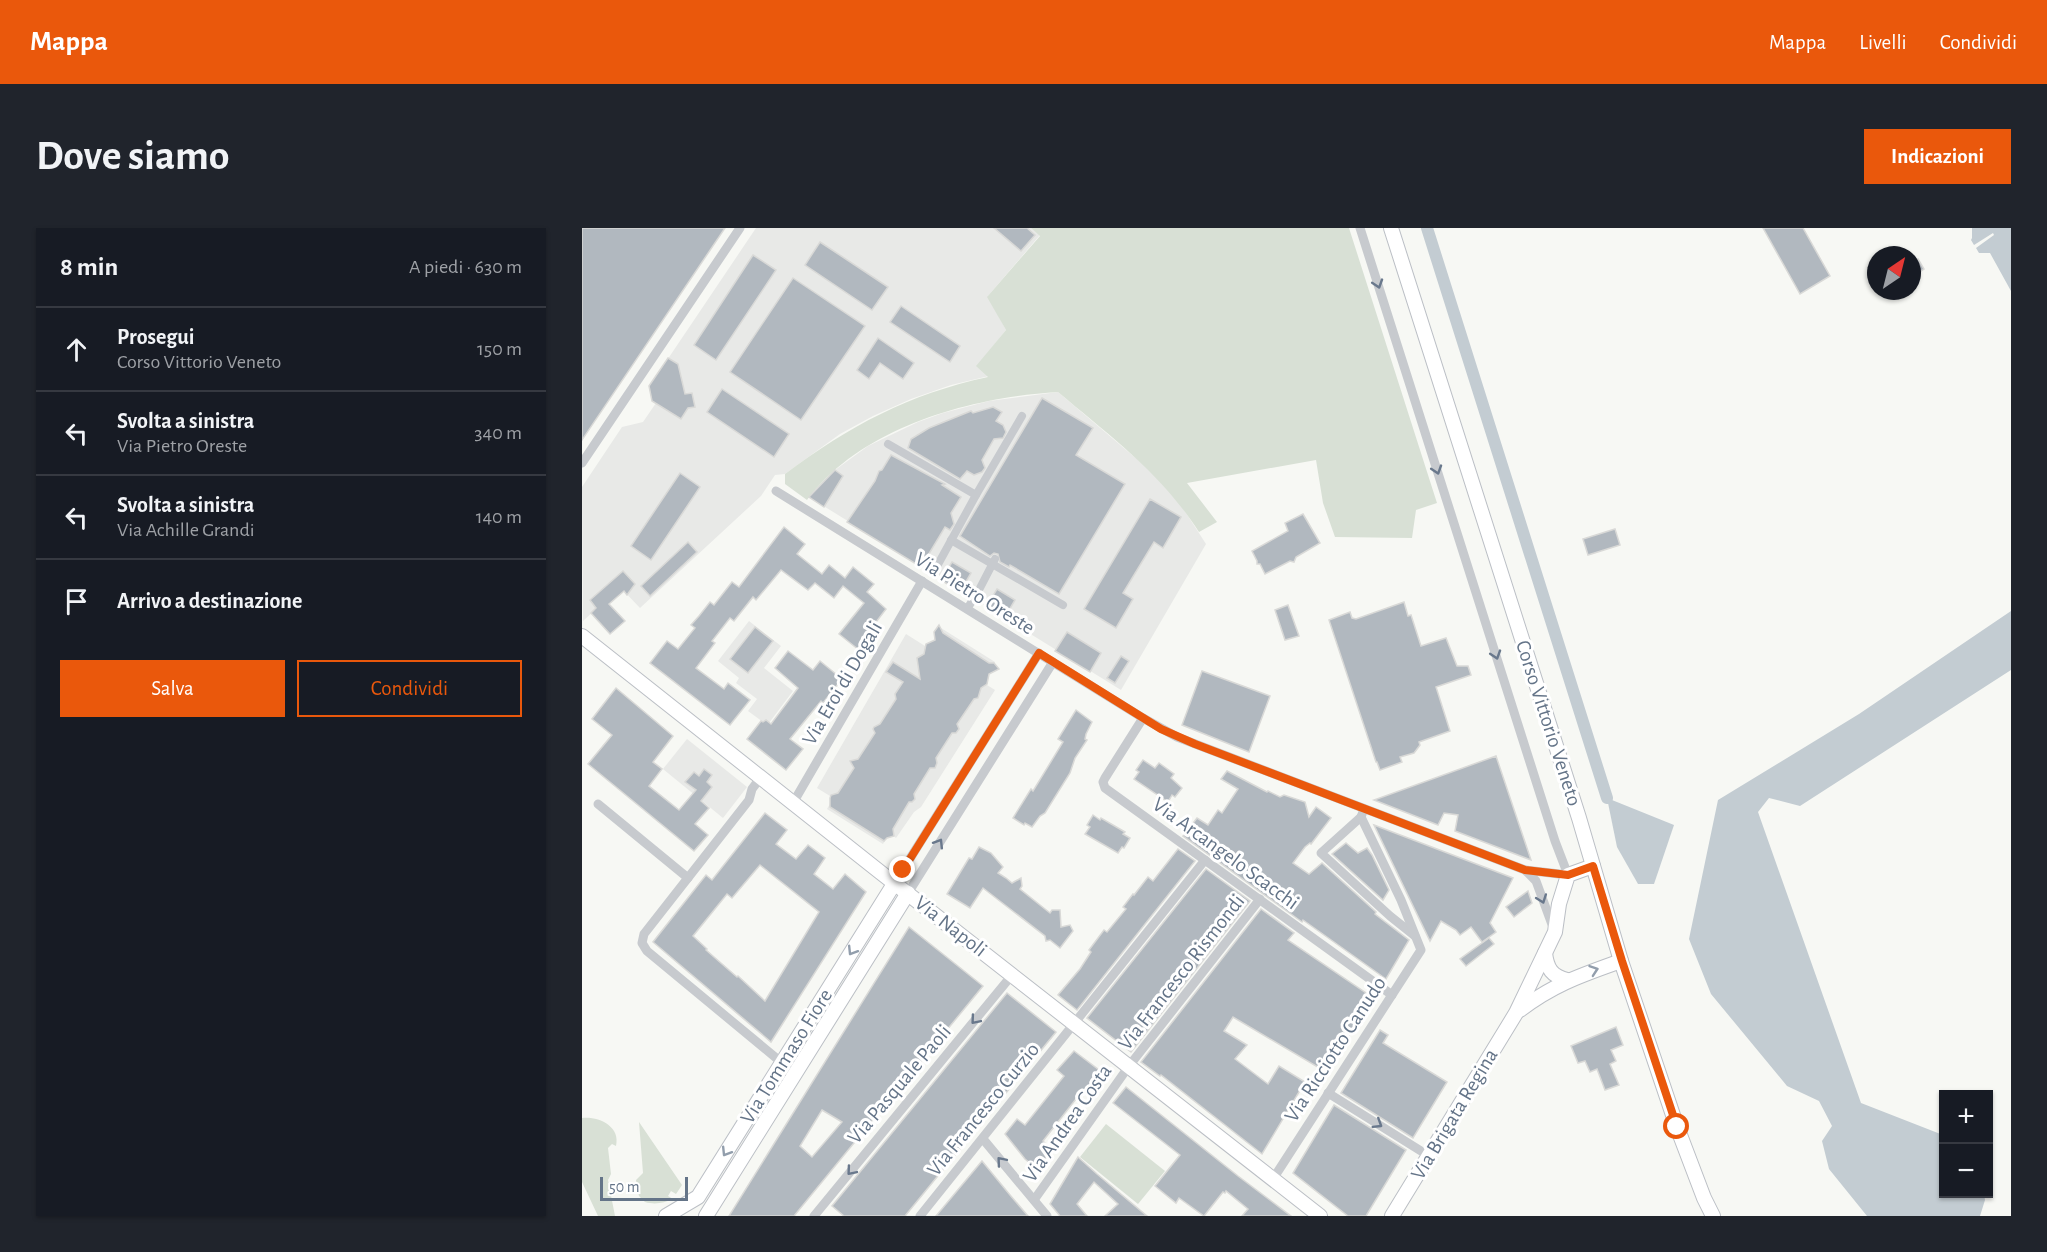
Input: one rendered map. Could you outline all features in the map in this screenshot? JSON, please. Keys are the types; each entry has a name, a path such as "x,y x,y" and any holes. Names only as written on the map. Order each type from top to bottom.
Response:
{"main road":[{"name":"Corso Vittorio Veneto","path":"1391,228 1622,961 1679,1134 1713,1216"},
{"name":"Via Napoli","path":"582,636 894,884 1320,1216"},
{"path":"1568,875 1593,866"},
{"name":"Via Brigata Regina","path":"1392,1216 1516,1013 1555,932 1559,904 1568,875"},
{"name":"Via Tommaso Fiore","path":"666,1216 698,1197 894,884"},
{"name":"Via Tommaso Fiore","path":"706,1216 908,893"},
{"path":"871,921 877,919 882,921 886,931"},
{"path":"1545,953 1547,966 1552,973 1567,980"},
{"path":"1516,1013 1545,991 1567,980 1622,961"}],"street":[{"path":"582,463 740,228"},
{"name":"Corso Vittorio Veneto","path":"1360,228 1555,841 1568,875"},
{"path":"936,568 1022,416"},
{"path":"888,444 976,495"},
{"name":"Via Pietro Oreste","path":"776,491 1177,737 1363,813 1525,870 1568,875"},
{"path":"951,540 994,562 1063,605"},
{"path":"968,609 994,562"},
{"name":"Via Eroi di Dogali","path":"793,803 922,581"},
{"path":"894,884 1039,653"},
{"path":"908,893 1053,662"},
{"name":"Via Arcangelo Scacchi","path":"1143,718 1105,778 1103,783 1105,788 1392,995"},
{"path":"761,777 752,789 749,800 644,934 642,943 647,951 781,1062"},
{"path":"598,804 688,878"},
{"path":"1363,813 1417,938 1321,853 1363,813"},
{"name":"Via Francesco Curzio","path":"920,1216 1205,860"},
{"path":"1525,870 1536,881 1555,932"},
{"name":"Via Francesco Rismondi","path":"1129,1066 1260,899"},
{"name":"Via Ricciotto Canudo","path":"1273,1179 1421,950 1417,938"},
{"name":"Via Pasquale Paoli","path":"816,1213 1012,975"},
{"name":"Via Andrea Costa","path":"1034,1200 1129,1066"},
{"path":"1328,1094 1429,1156"},
{"path":"982,1139 1047,1216"},
{"path":"816,1213 827,1216"}],"shaded area":[{"path":"756,228 1031,228 1040,235 988,296 1006,330 977,366 989,376 951,385 911,399 840,434 785,474 775,475 761,496 640,608 620,587 583,621 582,487 622,427 643,422 656,403 651,384"},
{"path":"1031,228 1349,228 1437,503 1416,510 1412,538 1335,537 1323,503 1316,460 1187,483 1217,522 1199,532 1168,491 1134,456 1058,392 990,401 920,420 887,435 857,453 830,475 807,500 785,484 785,474 833,441 881,414 932,393 988,377 976,366 1006,330 987,297 1040,236"},
{"path":"1972,228 2011,228 2011,291 1990,253 1979,253 1976,248 1994,235 1993,233 1974,245 1971,240"},
{"path":"1058,392 1152,472 1177,499 1206,544 1121,690 809,497 835,470 868,446 918,422 989,401"},
{"path":"2011,611 2011,670 1800,806 1769,798 1758,812 1861,1103 1939,1133 1939,1198 1985,1198 1980,1216 1867,1216 1829,1169 1822,1141 1832,1126 1819,1101 1787,1086 1711,994 1689,939 1718,800 1859,714"},
{"path":"749,621 781,646 764,668 793,691 769,723 766,720 763,722 748,711 757,699 736,683 739,678 718,661"},
{"path":"941,628 995,662 986,678 987,685 995,690 921,807 914,812 896,838 893,835 887,837 883,844 827,809 831,802 830,796 817,788 906,634 925,646 932,644 935,637 934,632"},
{"path":"687,739 747,787 723,818 663,769"},
{"path":"1607,798 1674,825 1654,884 1638,884 1617,847"},
{"path":"582,1118 601,1121 612,1128 615,1133 616,1146 612,1144 608,1148 611,1174 608,1180 615,1216 598,1216 582,1182"},
{"path":"639,1122 682,1185 676,1194 671,1191 668,1196 673,1199 652,1203 645,1202 639,1196 636,1180 643,1173"},
{"path":"1106,1124 1165,1171 1138,1204 1080,1157"}],"building":[{"path":"582,228 725,228 582,440"},
{"path":"994,228 1027,228 1035,235 1021,251"},
{"path":"1763,228 1803,228 1830,276 1800,294"},
{"path":"820,242 888,287 872,310 805,265"},
{"path":"753,255 776,270 716,360 694,345"},
{"path":"793,278 865,326 801,420 730,372"},
{"path":"901,306 960,346 950,362 890,322"},
{"path":"878,338 914,363 903,379 880,363 869,379 857,370"},
{"path":"668,358 678,364 685,394 692,393 695,407 688,408 681,419 652,401 649,386"},
{"path":"722,389 789,434 774,457 707,412"},
{"path":"1042,398 1093,428 1076,455 1125,484 1059,594 1010,565 1009,567 1000,562 998,554 994,553 990,556 960,536"},
{"path":"993,407 1002,412 996,421 1003,425 1006,432 1003,438 994,439 982,460 985,468 982,472 974,475 967,471 960,479 908,448 911,439 929,428 971,411 973,413"},
{"path":"891,455 945,484 942,485 961,497 951,513 954,524 950,530 945,527 921,567 847,522"},
{"path":"835,470 843,476 824,507 809,497"},
{"path":"680,473 700,487 651,560 631,546"},
{"path":"1150,499 1181,517 1163,548 1154,542 1123,593 1133,599 1116,628 1084,609"},
{"path":"1303,514 1320,543 1296,557 1294,562 1290,561 1265,574 1260,564 1257,564 1252,551 1288,531 1285,523"},
{"path":"784,527 805,544 797,554 822,574 829,565 845,578 853,567 874,584 867,592 886,609 873,626 876,628 859,650 839,634 864,603 843,586 834,598 815,583 808,590 781,570 756,600 753,597 734,621 730,618 712,641 715,643 696,668 724,689 728,683 750,700 730,725 650,663 667,641 678,649 695,628 691,625 710,602 714,605 732,582 739,587"},
{"path":"1615,529 1620,545 1588,555 1583,539"},
{"path":"688,542 697,552 650,596 641,586"},
{"path":"952,562 971,573 960,592 941,580"},
{"path":"623,571 635,584 627,595 624,591 609,604 625,621 610,634 591,613 596,608 590,600"},
{"path":"997,589 1015,600 1004,619 986,607"},
{"path":"1404,602 1408,616 1411,615 1421,646 1446,638 1457,666 1468,666 1471,675 1436,687 1450,731 1419,742 1420,745 1414,753 1400,757 1402,762 1380,770 1329,620 1350,612 1352,618 1356,619"},
{"path":"1288,605 1299,636 1285,640 1275,610"},
{"path":"939,625 943,633 989,663 994,663 999,669 989,674 987,684 981,688 978,698 974,699 957,724 959,729 956,733 952,733 936,758 935,768 930,768 914,794 915,799 909,802 893,829 894,836 884,841 830,807 830,798 831,795 838,793 854,768 850,761 858,759 875,733 874,727 880,724 896,699 895,694 903,682 886,672 893,662 920,679 917,658 924,654 926,644 935,640 934,632"},
{"path":"755,627 773,641 748,673 730,659"},
{"path":"1067,632 1101,653 1090,672 1055,651"},
{"path":"788,651 813,670 820,661 842,679 790,739 803,749 786,770 747,739 761,721 766,720 771,724 798,688 775,668"},
{"path":"1121,656 1129,661 1115,683 1107,678"},
{"path":"1202,671 1270,696 1249,752 1182,725"},
{"path":"616,688 673,736 653,762 662,769 649,786 679,810 696,790 685,782 694,772 699,776 704,769 712,775 707,782 712,787 701,801 709,808 695,824 708,835 694,851 588,764 612,735 592,719"},
{"path":"1076,710 1092,722 1086,734 1085,739 1087,740 1045,813 1032,827 1025,823 1024,825 1013,818 1031,789 1033,791 1063,742 1058,739"},
{"path":"1496,756 1531,860 1455,831 1458,815 1444,813 1438,825 1374,800"},
{"path":"1143,760 1155,768 1159,763 1174,774 1171,778 1182,788 1175,797 1172,795 1168,802 1134,779 1139,772 1136,770"},
{"path":"1227,771 1267,792 1305,802 1309,817 1316,807 1331,818 1293,863 1309,874 1322,863 1376,912 1375,914 1409,940 1386,979 1183,836 1197,818 1208,825 1218,810 1222,813 1238,789 1221,779"},
{"path":"765,813 787,830 776,844 796,859 808,845 825,858 814,874 833,889 845,874 866,892 771,1042 653,942 706,875 712,880","holes":["760,865 819,912 765,1001 693,936 727,894 732,898"]},
{"path":"1093,815 1125,832 1123,834 1130,838 1118,853 1085,834 1090,827 1087,825"},
{"path":"1374,825 1513,878 1490,923 1496,932 1482,942 1471,927 1460,935 1441,921 1430,941"},
{"path":"1346,843 1358,853 1367,848 1372,855 1389,890 1383,900 1332,854"},
{"path":"979,847 991,853 1003,867 998,873 1012,883 1021,878 1020,889 1050,913 1052,910 1060,910 1061,927 1070,925 1073,931 1060,948 1050,940 1046,941 1045,936 983,888 970,908 947,894 969,858 972,859"},
{"path":"1178,849 1195,861 1077,1010 1058,995 1080,969 1091,952 1089,950 1104,930 1107,932 1126,909 1123,907 1133,894 1148,877 1153,881"},
{"path":"1206,869 1250,901 1131,1052 1087,1018"},
{"path":"1528,891 1532,903 1514,917 1506,907"},
{"path":"1261,909 1294,933 1288,940 1372,997 1328,1070 1322,1067 1321,1069 1233,1017 1224,1031 1247,1045 1235,1059 1268,1084 1279,1066 1305,1082 1262,1154 1141,1062"},
{"path":"909,927 983,986 794,1216 729,1216","holes":["822,1110 842,1122 812,1157 800,1146"]},
{"path":"1489,938 1494,944 1466,966 1460,959"},
{"path":"1007,993 1056,1032 905,1216 844,1216 832,1206"},
{"path":"1616,1027 1623,1045 1611,1050 1616,1061 1610,1064 1619,1085 1605,1090 1597,1069 1590,1072 1585,1061 1578,1063 1571,1046"},
{"path":"1380,1030 1388,1035 1383,1043 1447,1082 1413,1138 1341,1093"},
{"path":"1074,1051 1103,1073 1088,1094 1083,1090 1043,1141 1052,1151 1037,1169 1025,1159 1005,1134 1017,1119 1025,1125 1064,1076 1057,1070"},
{"path":"1126,1087 1291,1216 1242,1216 1248,1209 1226,1191 1204,1216 1179,1198 1176,1203 1155,1186 1180,1155 1113,1103"},
{"path":"1334,1105 1406,1150 1366,1216 1348,1216 1293,1173"},
{"path":"1078,1157 1147,1216 1105,1216 1118,1204 1094,1182 1077,1204 1087,1216 1060,1216 1050,1204"},
{"path":"982,1161 1028,1216 936,1216"}],"waterway":[{"path":"1427,228 1607,798"}],"route":[{"path":"903,870 1039,653 1161,729 1195,744 1525,870 1568,875 1593,866 1677,1127"}]}
